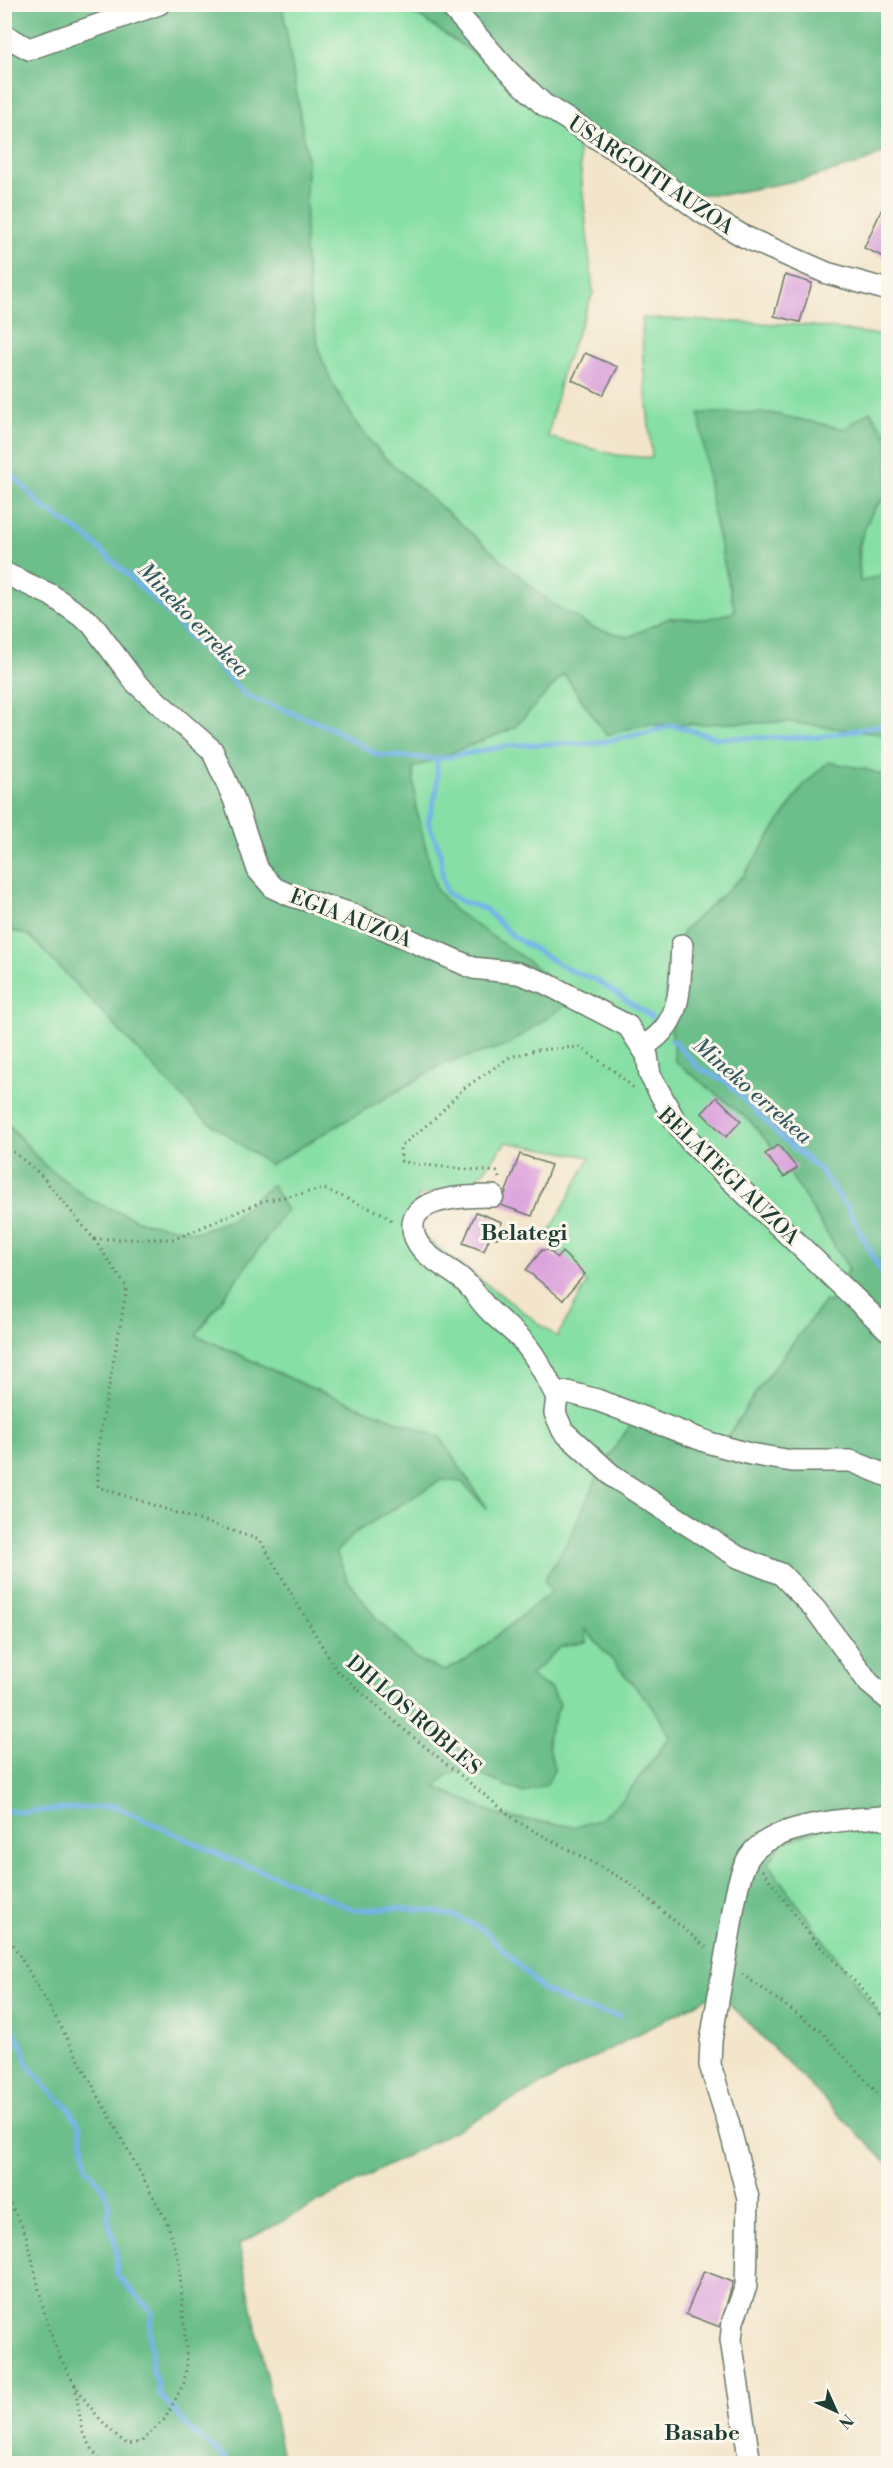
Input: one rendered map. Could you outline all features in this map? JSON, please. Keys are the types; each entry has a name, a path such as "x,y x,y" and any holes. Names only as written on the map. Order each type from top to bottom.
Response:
{"lane":[{"path":"4,35 29,49 159,4"},
{"name":"USARGOITI AUZOA","path":"449,4 507,70 543,104 630,159 703,213 745,237 827,273 888,290"},
{"name":"EGIA AUZOA","path":"4,573 51,595 91,624 136,683 212,750 234,799 258,870 274,888 292,896 349,913 473,968 518,973 545,982 628,1026 647,1055 650,1075 674,1119"},
{"path":"642,1047 656,1039 669,1024 677,1005 682,945"},
{"name":"BELATEGI AUZOA","path":"674,1119 691,1142 888,1330"},
{"path":"493,1196 468,1196 438,1201 419,1211 413,1224 417,1239 425,1253 464,1281 488,1309 522,1340 540,1365 557,1397 555,1413 563,1431 615,1478 738,1557 781,1574 815,1609 869,1683 888,1699"},
{"path":"557,1397 567,1392 597,1400 710,1443 750,1454 792,1461 851,1461 888,1476"},
{"path":"750,2463 731,2340 734,2321 746,2286 748,2198 710,2065 711,2041 739,1883 751,1853 769,1839 805,1827 841,1819 882,1817 888,1820"}],"path":[{"name":"BELATEGI AUZOA","path":"493,1196 501,1185 497,1172 401,1161 400,1147 433,1120 463,1089 510,1057 536,1050 580,1047 641,1094"},
{"name":"DH LOS ROBLES","path":"4,1144 40,1174 94,1239 127,1288 98,1446 98,1487 260,1540 336,1670 407,1732 518,1822 628,1882 725,1963 770,1992 822,2032 882,2098 888,2109"},
{"path":"94,1239 175,1239 262,1201 324,1190 381,1213 417,1239"},
{"path":"751,1853 778,1894 813,1939 865,1992 888,2024"},
{"path":"4,1929 56,2018 167,2222 179,2261 187,2362 184,2383 165,2419 141,2442 127,2444 118,2437 93,2412 75,2383 55,2345 24,2229 4,2194"},
{"path":"75,2383 82,2431 101,2463"}],"green space":[{"path":"5,5 282,5 307,157 305,246 310,303 320,354 332,383 358,426 384,457 552,604 593,628 629,637 669,618 706,619 735,612 713,513 699,413 770,413 844,429 870,411 888,437 888,496 874,507 858,546 860,582 888,573 888,735 788,722 643,725 606,735 564,674 514,728 413,768 416,808 436,889 454,910 532,964 573,1000 508,1045 445,1063 270,1165 199,1115 30,936 5,928"},
{"path":"282,5 396,5 417,15 520,85 577,134 593,293 563,369 548,437 616,455 652,458 643,362 642,318 804,325 888,336 888,437 870,411 844,429 770,413 713,513 735,612 706,619 669,618 629,637 593,628 552,604 384,457 358,426 332,383 320,354 310,303 305,246 307,157"},
{"path":"396,5 888,5 888,151 859,164 805,179 727,194 683,194 417,15"},
{"path":"888,496 888,573 860,583 860,546 865,525 878,505"},
{"path":"564,674 606,735 643,725 788,722 888,735 888,777 865,769 828,762 803,786 744,876 685,929 668,957 667,992 675,1061 749,1120 778,1154 849,1269 828,1304 825,1301 761,1385 722,1445 566,1545 544,1580 553,1591 468,1659 445,1671 419,1661 375,1617 347,1579 336,1552 354,1533 441,1480 462,1482 484,1505 440,1437 309,1387 196,1335 286,1210 272,1185 231,1220 197,1232 145,1223 90,1200 43,1164 5,1120 4,928 30,936 199,1115 270,1165 445,1063 508,1045 572,1000 532,964 454,910 436,889 416,808 413,768 514,728","holes":["506,1142 590,1157 546,1239 587,1283 557,1337 414,1230 418,1196 470,1188"]},
{"path":"828,762 865,769 888,777 888,1836 830,1825 782,1843 768,1864 888,2028 888,2164 718,1992 239,2244 284,2463 5,2463 4,1120 43,1164 90,1200 145,1223 197,1232 231,1220 272,1185 287,1210 196,1335 309,1387 440,1437 487,1509 462,1482 441,1480 354,1533 336,1552 347,1579 375,1617 419,1661 445,1671 468,1659 552,1591 544,1580 566,1545 602,1467 637,1415 722,1445 761,1385 825,1301 829,1303 849,1269 778,1154 749,1120 675,1061 667,992 668,957 685,929 744,875 803,786","holes":["585,1629 654,1708 670,1737 624,1798 599,1820 574,1827 501,1816 435,1787 447,1775 466,1769 524,1793 547,1784 554,1770 547,1737 560,1704 550,1688 529,1676 561,1647 586,1642"]},
{"path":"584,1628 654,1708 670,1737 624,1798 599,1820 574,1827 501,1816 435,1787 447,1775 466,1769 524,1793 554,1770 547,1737 560,1704 550,1688 529,1676 561,1647 586,1642"},
{"path":"830,1825 888,1836 888,2028 768,1864 782,1843"}],"building":[{"path":"888,196 888,259 864,248"},
{"path":"785,275 812,283 800,322 774,316"},
{"path":"585,353 618,367 603,395 572,380"},
{"path":"717,1097 741,1121 726,1137 702,1113"},
{"path":"778,1145 797,1168 784,1177 765,1154"},
{"path":"520,1154 551,1165 532,1216 501,1205"},
{"path":"476,1212 502,1222 497,1238 490,1236 484,1251 463,1243"},
{"path":"542,1250 548,1250 557,1258 562,1252 585,1274 563,1300 526,1270"},
{"path":"704,2271 733,2282 720,2327 686,2314"}],"waterway":[{"name":"Mineko errekea","path":"4,466 43,507 88,538 166,611 245,695 329,727 378,755 437,759 512,745 597,743 673,725 717,738 820,737 888,724"},
{"name":"Mineko errekea","path":"437,759 437,789 428,822 440,851 443,881 447,893 463,902 485,909 514,937 569,970 596,980 652,1017"},
{"name":"Mineko errekea","path":"672,1040 699,1068 727,1082 781,1137 820,1170 848,1208 888,1285"},
{"path":"4,1810 21,1812 115,1806 231,1860 279,1877 355,1910 398,1908 431,1911 457,1917 484,1930 543,1990 581,2008 621,2016"},
{"path":"4,1993 8,2000 8,2013 17,2038 24,2048 27,2064 50,2091 68,2107 80,2127 87,2169 103,2187 109,2204 108,2218 116,2247 117,2275 152,2312 150,2328 152,2370 158,2384 158,2393 190,2429 226,2459 227,2464"}],"district":[{"name":"Belategi","path":"524,1232"},
{"name":"Basabe","path":"702,2432"}]}
